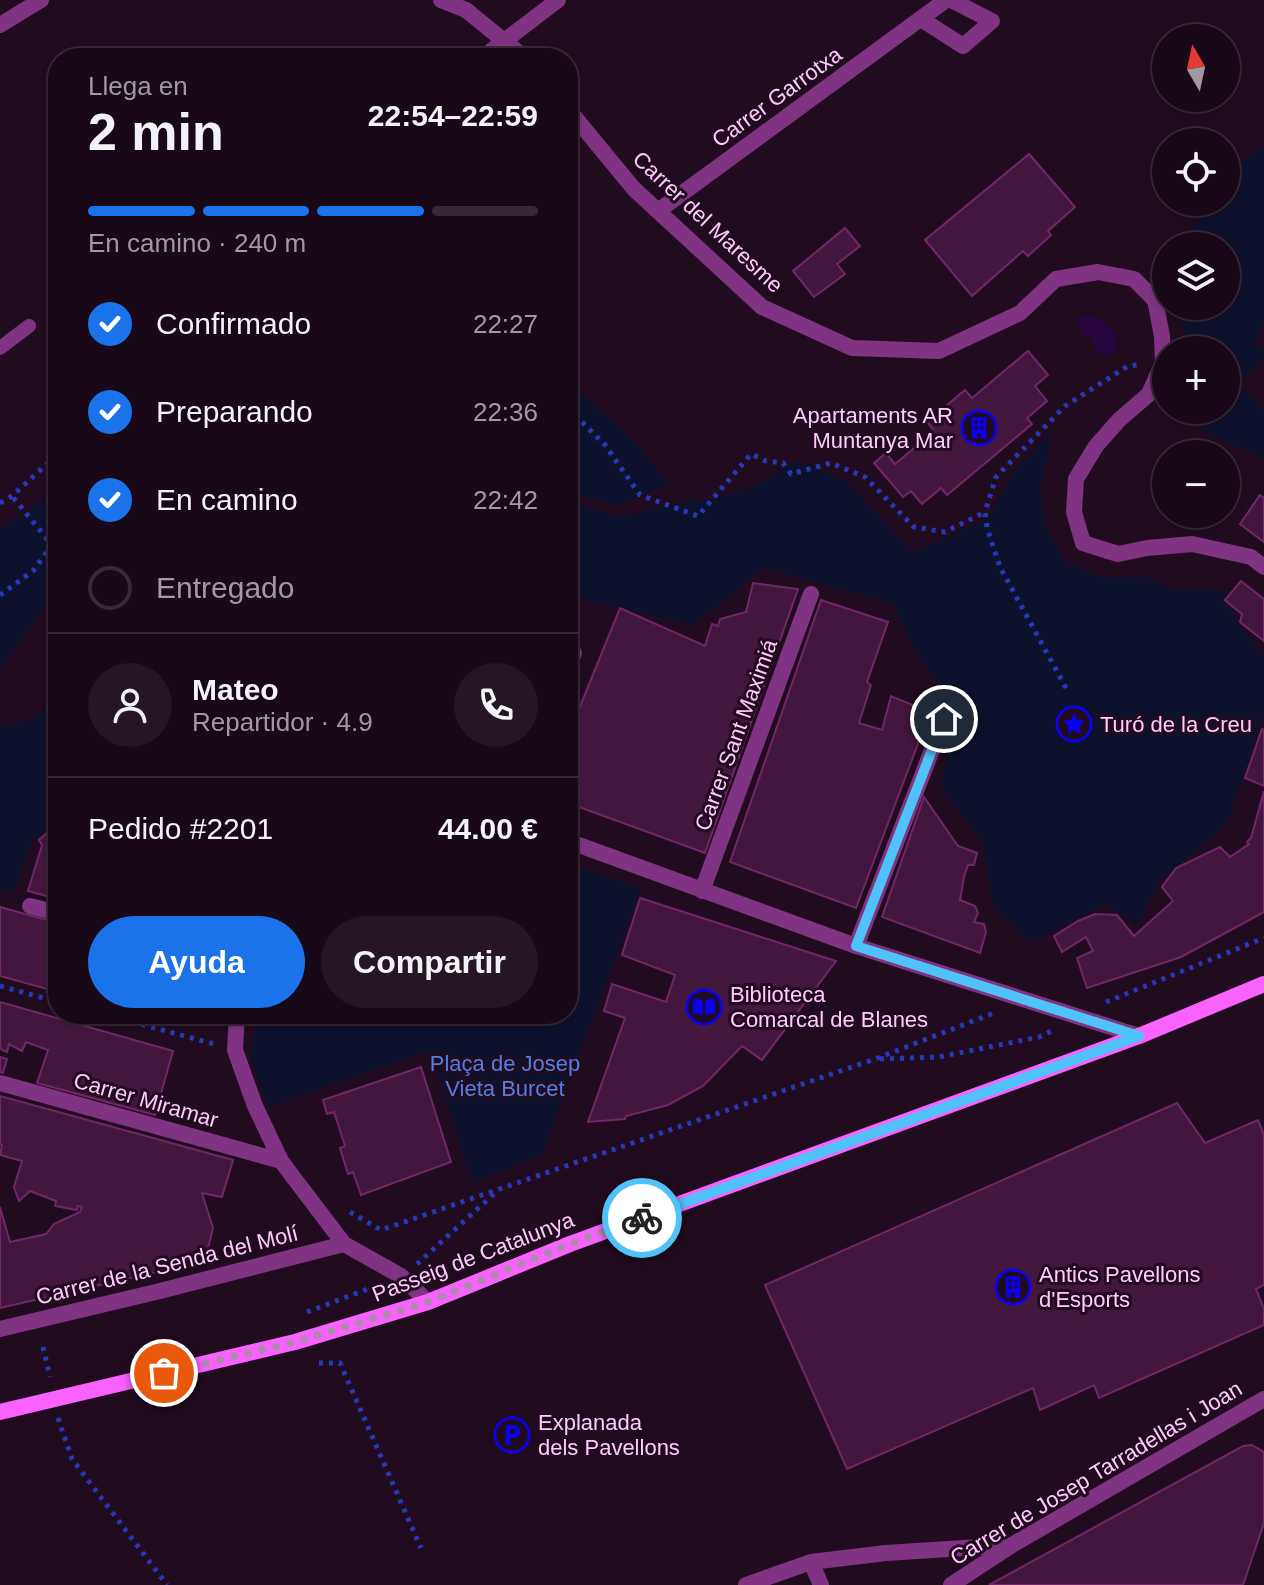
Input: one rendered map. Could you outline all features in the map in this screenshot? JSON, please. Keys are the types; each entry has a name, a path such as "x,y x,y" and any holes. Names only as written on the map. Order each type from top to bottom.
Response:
{"street":[{"path":"0,25 41,0"},
{"path":"441,0 466,10 513,48"},
{"path":"494,48 558,0"},
{"name":"Carrer Garrotxa","path":"658,211 921,19 949,0 992,21 963,46 921,19"},
{"name":"Carrer del Maresme","path":"578,121 634,189 762,307 852,348 939,351 1020,313 1056,279 1098,272 1134,279 1155,300 1162,336"},
{"path":"1152,387 1149,394 1119,420 1096,446 1076,479 1074,512 1083,543 1118,554 1192,544 1251,557 1264,567"},
{"name":"Carrer Sant Maximiá","path":"702,891 811,594"},
{"path":"856,946 944,719"},
{"path":"578,845 856,946 1139,1036"},
{"path":"30,906 48,910"},
{"name":"Passeig de Catalunya","path":"0,1412 295,1342 428,1302 570,1244 1139,1036 1264,984"},
{"path":"236,1024 235,1050 255,1106 281,1161 344,1244 401,1276 428,1302"},
{"name":"Carrer Miramar","path":"0,1083 281,1161"},
{"name":"Carrer de la Senda del Molí","path":"0,1329 344,1244"},
{"name":"Carrer de Josep Tarradellas i Joan","path":"951,1585 1012,1545 1264,1399"},
{"path":"746,1585 811,1562 886,1553 1012,1545"},
{"path":"811,1562 821,1585"}],"lane":[{"path":"0,348 29,326"}],"path":[{"path":"1066,688 1000,567 985,512 996,477 1065,406 1128,366 1152,363"},
{"path":"578,418 605,445 640,495 698,516 751,454 766,461 783,463 791,474 831,463 865,477 914,527 945,532 985,512"},
{"path":"0,503 48,463"},
{"path":"12,496 48,540"},
{"path":"0,595 33,571 48,550"},
{"path":"0,986 48,999"},
{"path":"347,1209 381,1230 875,1059 1003,1009 1018,998"},
{"path":"140,1024 235,1050"},
{"path":"300,1314 401,1276 498,1191"},
{"path":"43,1347 58,1419 72,1459 167,1585"},
{"path":"319,1363 340,1363 421,1548"},
{"path":"38,1379 62,1374"}],"green space":[{"path":"1264,144 1264,323 1255,345 1264,349 1264,360 1240,383 1240,336 1184,336 1182,320 1240,320 1240,232 1191,232 1202,216 1240,216 1240,166"},
{"path":"1240,385 1264,411 1264,458 1240,448 1240,440 1222,440 1197,424 1240,424"},
{"path":"578,389 636,443 670,484 617,505 578,494"},
{"path":"1053,430 1040,492 1048,530 1065,562 1102,577 1147,577 1174,590 1227,590 1222,601 1264,657 1264,714 1228,823 1158,882 1138,925 1105,904 1031,943 993,905 983,840 941,789 957,710 913,647 894,604 764,568 693,625 578,598 578,504 619,517 692,499 708,500 756,486 799,460 846,481 913,553 989,517 1014,471"},
{"path":"48,497 48,603 0,670 0,529"},
{"path":"48,707 48,828 30,843 15,892 0,889 0,727 34,719"},
{"name":"Plaça de Josep Vieta Burcet","path":"578,867 641,889 542,1155 475,1181 471,1178 430,1051 268,1107 250,1059 256,1024 578,1024"}],"shaded area":[{"path":"1085,315 1099,319 1112,329 1117,341 1111,355 1096,353 1091,338 1080,331 1078,320"}],"building":[{"path":"1029,154 1075,207 1048,231 1051,235 1028,256 1023,251 972,296 925,240"},
{"path":"845,228 860,246 837,264 845,274 814,297 793,271"},
{"name":"Apartaments AR Muntanya Mar","path":"1028,351 1048,375 1035,386 1047,401 1027,418 1032,424 947,495 941,488 922,504 911,491 903,497 874,463 886,453 895,464 934,431 927,422 965,390 972,398"},
{"path":"1260,495 1264,498 1264,542 1240,524"},
{"path":"1241,581 1264,599 1264,641 1240,622 1242,614 1225,600"},
{"path":"753,583 798,589 705,853 578,807 578,711 620,608 705,646 712,624 718,626 720,619 746,612"},
{"path":"821,600 888,622 867,682 871,685 859,723 882,730 891,696 930,712 856,908 730,862"},
{"path":"1264,730 1264,786 1245,778"},
{"path":"1264,791 1264,912 1181,957 1087,988 1077,958 1093,951 1086,937 1062,952 1054,936 1095,914 1117,915 1134,936 1173,901 1162,887 1176,868 1220,847 1230,857 1249,844 1247,842 1251,838"},
{"path":"924,797 958,846 977,853 974,865 968,865 960,900 975,906 978,913 974,922 984,924 986,932 980,953 882,917"},
{"path":"48,832 48,896 28,891 42,845 39,840"},
{"name":"Biblioteca Comarcal de Blanes","path":"640,898 836,961 762,1060 742,1046 703,1086 668,1105 626,1116 625,1119 588,1122 625,1018 604,1011 612,984 666,1002 675,975 622,955"},
{"path":"0,907 48,920 48,989 0,976"},
{"path":"0,1002 48,1016 48,1024 78,1024 173,1051 155,1115 37,1083 48,1050 26,1042 22,1051 9,1044 7,1052 0,1049"},
{"path":"0,1057 7,1059 3,1073 0,1072"},
{"path":"421,1067 451,1162 361,1195 353,1172 348,1174 340,1148 345,1146 334,1112 327,1114 323,1100"},
{"path":"0,1096 233,1160 222,1197 202,1193 213,1228 205,1261 0,1308 0,1207 10,1242 46,1234 54,1224 80,1212 82,1207 78,1206 77,1210 55,1206 56,1201 30,1191 19,1201 14,1187 22,1161 0,1155"},
{"name":"Antics Pavellons d'Esports","path":"1177,1103 1205,1143 1258,1120 1264,1135 1264,1285 1256,1289 1264,1309 1264,1325 1099,1398 1094,1385 1040,1410 1033,1388 847,1469 765,1285"},
{"path":"1252,1445 1264,1452 1264,1523 1243,1585 989,1585 1243,1446"}],"way so far":[{"path":"164,1373 295,1342 428,1302 642,1218"}],"place":[{"name":"Apartaments AR Muntanya Mar","path":"979,428"},
{"name":"Turó de la Creu","path":"1074,724"},
{"name":"Biblioteca Comarcal de Blanes","path":"704,1007"},
{"name":"Antics Pavellons d'Esports","path":"1013,1287"},
{"name":"Explanada dels Pavellons","path":"512,1435"}],"route":[{"path":"642,1218 1139,1036 856,946 944,719"}]}
